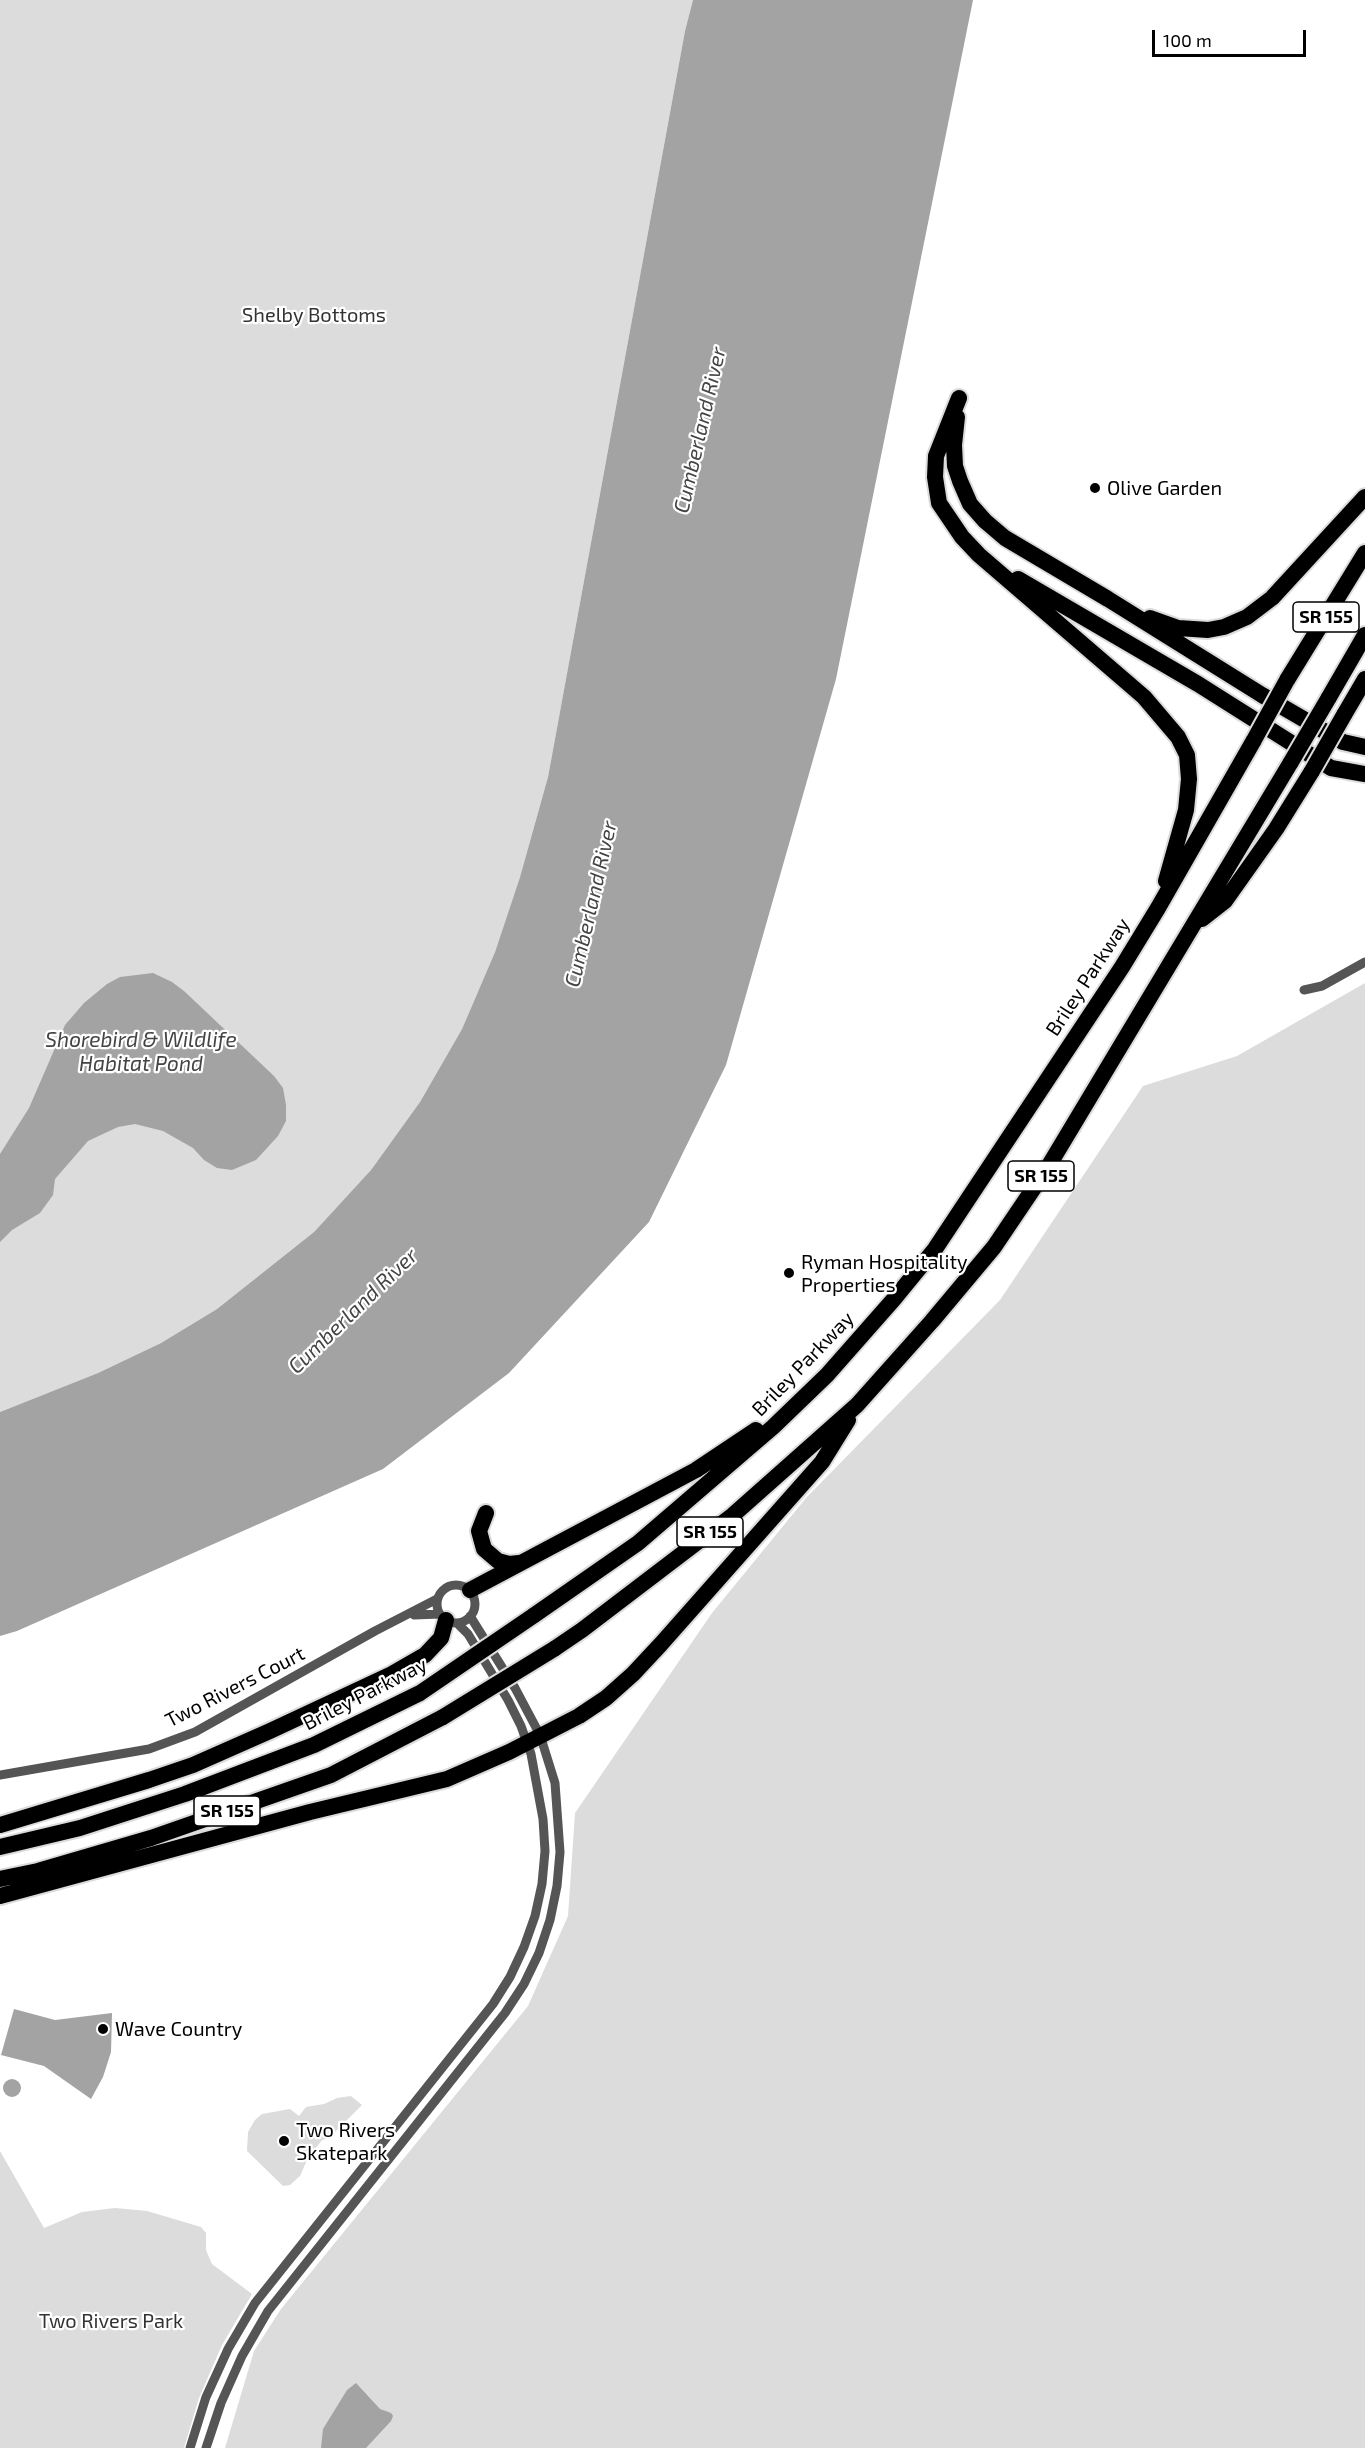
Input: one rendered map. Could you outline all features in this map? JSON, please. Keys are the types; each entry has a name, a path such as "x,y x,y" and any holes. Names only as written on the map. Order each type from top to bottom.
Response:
{"highway":[{"path":"1158,908 1186,810 1189,779 1187,755 1178,737 1144,697 979,555 962,537 939,503 935,477 936,456 959,398 954,445 955,465 970,504 985,521 1005,538 1108,599 1262,696 1342,742 1365,747"},
{"path":"1108,599 1178,628 1208,630 1224,627 1247,617 1272,598 1365,497"},
{"path":"949,518 970,504"},
{"name":"Briley Parkway","path":"0,1847 80,1828 195,1791 314,1744 420,1693 638,1544 773,1427 827,1375 935,1249 1158,908 1287,680 1365,553"},
{"path":"979,555 1198,684 1331,768 1365,774"},
{"name":"SR 155","path":"0,1879 38,1871 151,1838 331,1775 443,1717 582,1630 733,1515 857,1405 932,1321 994,1246 1048,1167 1195,925 1365,636"},
{"path":"1195,925 1225,901 1276,830 1365,679"},
{"path":"470,1590 696,1470 769,1422 864,1333"},
{"path":"0,1896 310,1812 447,1779 509,1752 579,1716 606,1698 633,1674 822,1462 857,1405"},
{"path":"486,1513 479,1531 484,1549 498,1561 509,1564 520,1563"},
{"path":"0,1825 193,1765 270,1731 392,1674 425,1655 441,1638 448,1619"}],"street":[{"path":"1304,990 1322,986 1365,962"},
{"path":"206,2448 221,2403 242,2356 268,2311 505,2013 524,1984 539,1953 550,1920 557,1886 560,1852 555,1783 533,1739 468,1634 448,1619 437,1599 443,1590 451,1585 464,1586 470,1590 475,1601 475,1608 470,1616"},
{"name":"Two Rivers Court","path":"0,1775 149,1749 195,1732 375,1631 403,1619 437,1599"},
{"path":"403,1619 417,1614 448,1619 470,1616"},
{"path":"190,2448 206,2397 228,2349 255,2303 493,2004 520,1957 535,1916 542,1884 544,1851 533,1739 515,1688 470,1616"}],"green space":[{"name":"Shelby Bottoms","path":"0,0 693,0 685,31 548,777 520,877 495,952 462,1029 420,1102 371,1170 314,1232 217,1309 161,1343 98,1373 0,1412"},
{"path":"1365,983 1365,2448 225,2448 254,2351 281,2309 528,2006 568,1916 575,1813 712,1613 806,1498 1000,1300 1143,1086 1237,1056"},
{"name":"Two Rivers Skatepark","path":"351,2096 362,2105 329,2138 322,2140 307,2160 300,2176 290,2185 283,2186 247,2151 248,2132 255,2120 262,2114 290,2109 299,2116 306,2107"},
{"name":"Two Rivers Park","path":"0,2151 44,2228 82,2212 115,2208 147,2211 201,2227 206,2233 206,2250 212,2264 252,2294 222,2345 199,2398 184,2448 0,2448"}],"water":[{"name":"Cumberland River","path":"693,0 973,0 836,679 726,1065 649,1222 509,1373 383,1469 17,1631 0,1636 0,1412 98,1373 161,1343 217,1309 314,1232 371,1170 420,1102 462,1029 495,952 520,877 548,777 685,31"},
{"name":"Shorebird & Wildlife Habitat Pond","path":"153,973 184,991 274,1076 283,1088 286,1105 286,1121 278,1136 256,1160 232,1170 217,1168 204,1160 193,1148 163,1131 135,1124 118,1127 88,1141 55,1179 53,1195 40,1213 12,1230 0,1242 0,1154 29,1108 65,1025 84,1003 107,984 120,977"},
{"path":"14,2009 55,2020 112,2013 111,2052 103,2077 91,2099 44,2066 1,2055"},
{"path":"12,2079 18,2082 21,2088 18,2094 12,2097 6,2094 3,2088 6,2082"},
{"path":"356,2383 380,2409 391,2413 393,2416 391,2421 366,2448 321,2448 323,2429 347,2390"}],"place":[{"name":"Olive Garden","path":"1095,488"},
{"name":"Ryman Hospitality Properties","path":"789,1273"},
{"name":"Wave Country","path":"103,2029"},
{"name":"Two Rivers Skatepark","path":"284,2141"}]}
